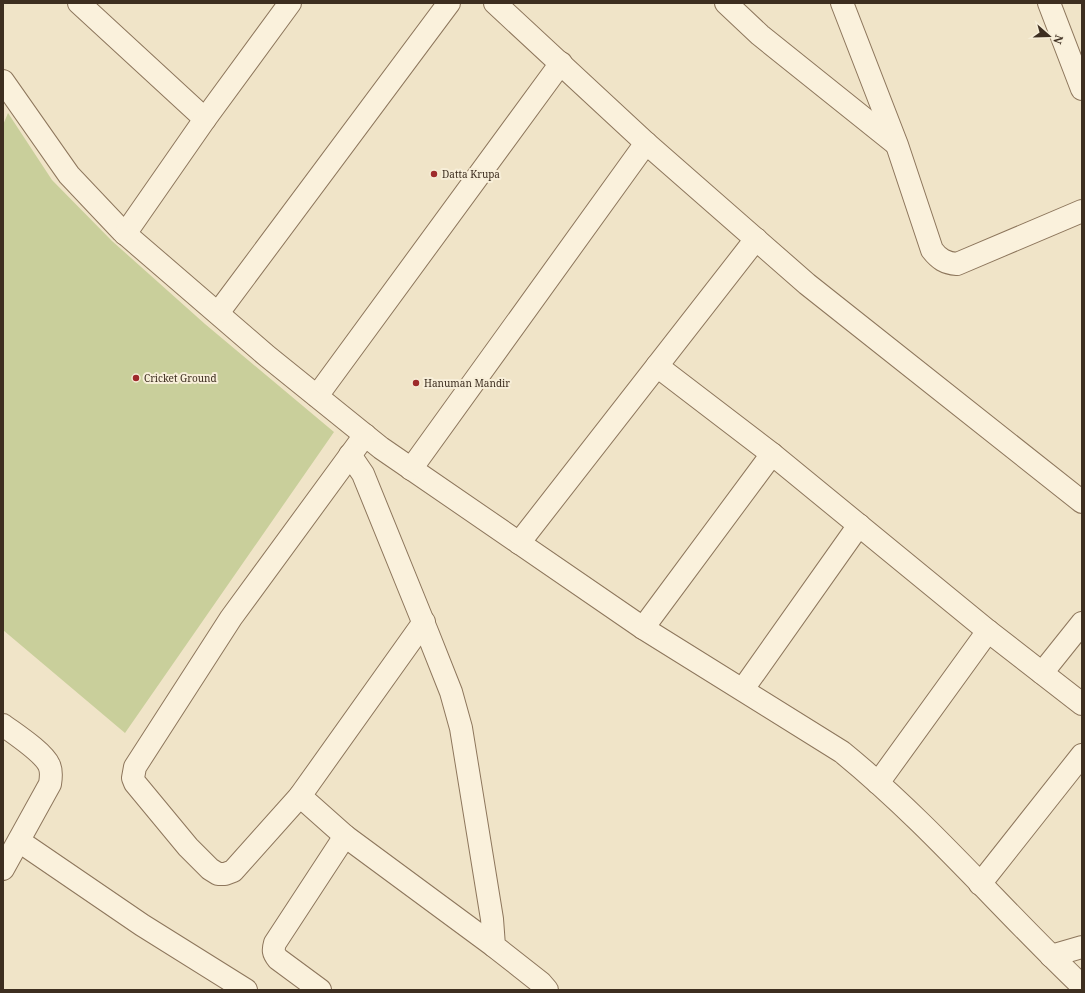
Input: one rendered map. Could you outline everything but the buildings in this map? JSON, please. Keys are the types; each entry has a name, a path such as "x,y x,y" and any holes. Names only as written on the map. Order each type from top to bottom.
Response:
{"street":[{"path":"78,3 205,119"},
{"path":"218,314 450,3"},
{"path":"495,3 646,143 814,289 1082,502"},
{"path":"726,3 760,34 897,145"},
{"path":"842,3 897,145 932,250 938,258 947,263 957,264 1082,211"},
{"path":"1049,3 1082,89"},
{"path":"125,234 205,119 279,7"},
{"path":"317,396 561,63"},
{"path":"3,80 69,175 125,234 267,356 365,435 411,469 644,628 842,752 914,816 1082,986"},
{"path":"411,469 646,143"},
{"path":"519,543 756,239"},
{"path":"657,366 772,454 988,631 1082,704"},
{"path":"365,435 230,618 135,767 133,778 135,783 188,847 210,869 218,874 225,874 233,871 300,796 424,622"},
{"path":"644,628 772,454"},
{"path":"350,455 362,474 424,622 451,692 461,728 492,919 494,946"},
{"path":"743,689 859,525"},
{"path":"1042,673 1082,623"},
{"path":"878,783 988,631"},
{"path":"3,725 42,756 49,765 51,774 50,784 3,869"},
{"path":"980,884 1082,755"},
{"path":"300,796 345,836 494,946 541,983 547,990"},
{"path":"320,990 278,959 274,954 273,949 275,943 345,836"},
{"path":"19,840 142,925 246,990"},
{"path":"1051,956 1082,947"}],"green space":[{"name":"Cricket Ground","path":"8,113 52,180 112,241 205,324 334,432 125,733 3,630 3,125"}],"place":[{"name":"Datta Krupa","path":"434,174"},
{"name":"Cricket Ground","path":"136,378"},
{"name":"Hanuman Mandir","path":"416,383"}]}
